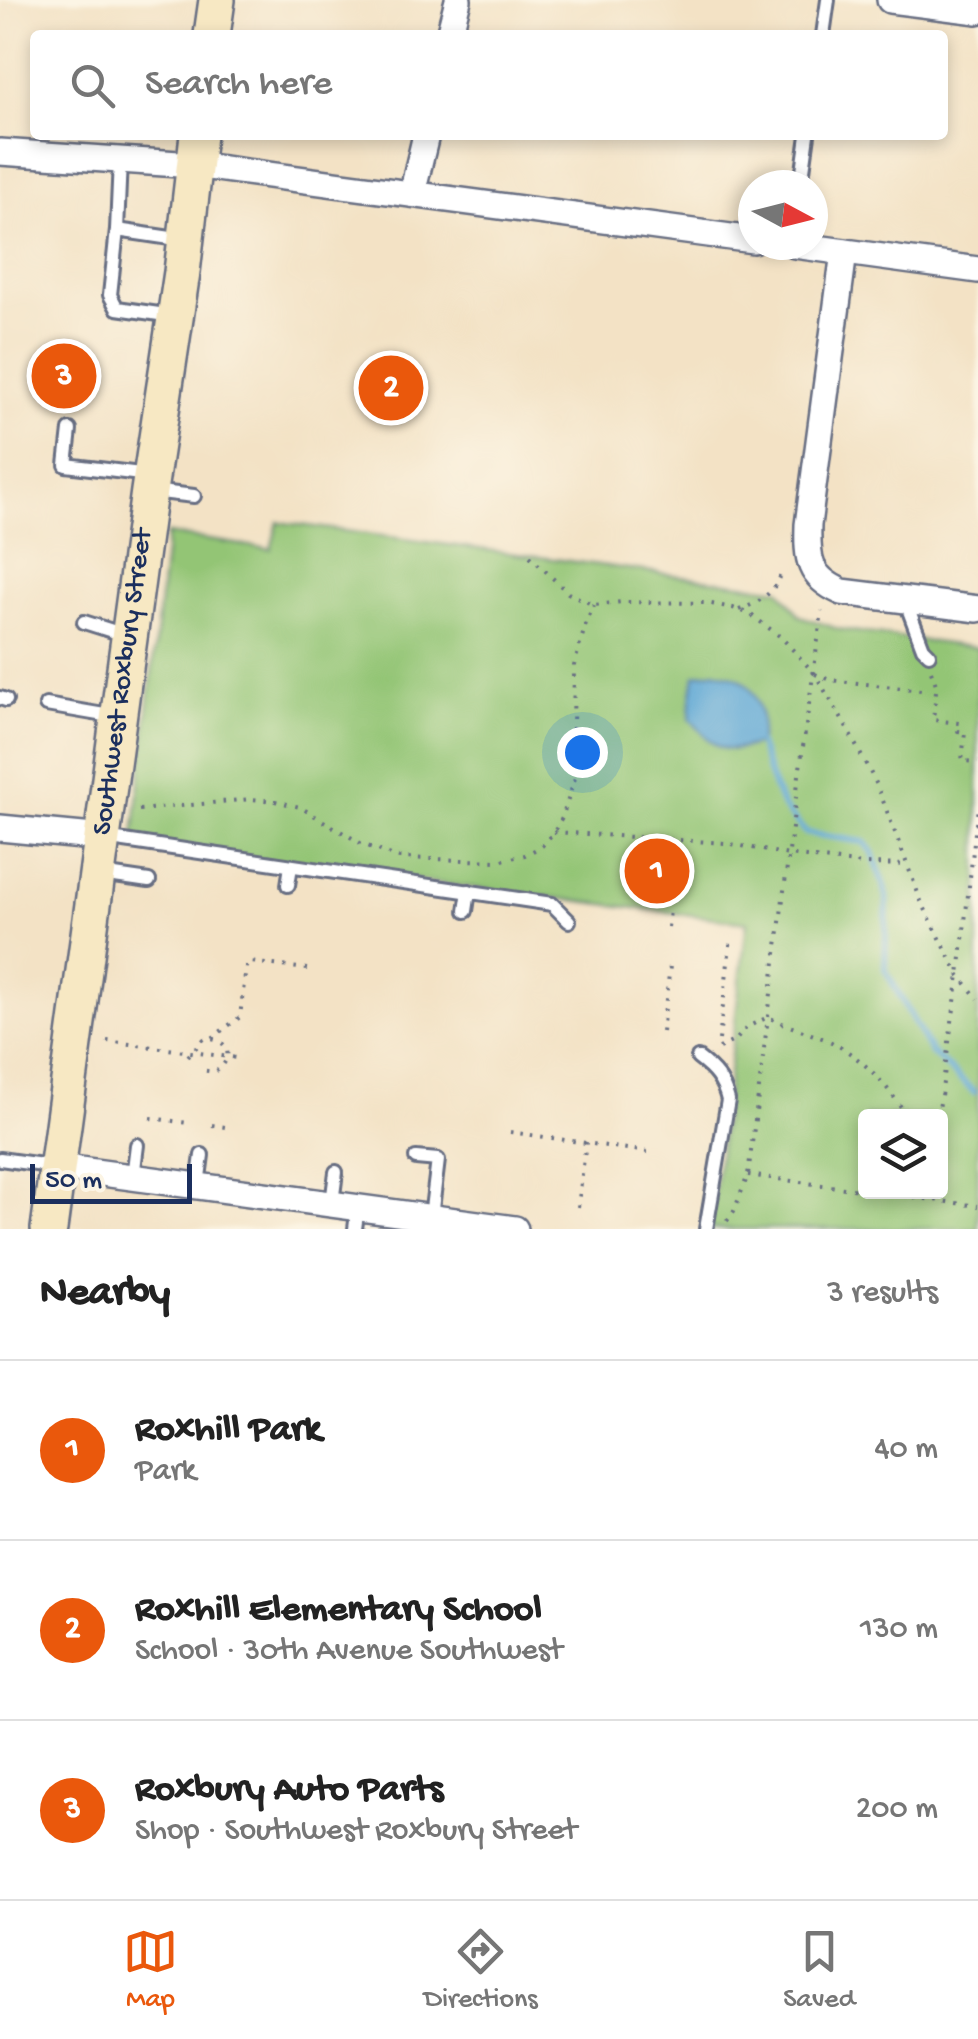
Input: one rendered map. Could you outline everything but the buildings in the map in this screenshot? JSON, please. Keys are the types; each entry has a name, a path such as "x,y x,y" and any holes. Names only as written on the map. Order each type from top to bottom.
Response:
{"main road":[{"path":"213,30 217,0"},
{"name":"Southwest Roxbury Street","path":"48,1229 196,150"}],"street":[{"path":"450,30 458,0"},
{"path":"890,0 978,12"},
{"path":"412,194 425,140"},
{"path":"0,152 120,160 196,150 412,194 738,238"},
{"path":"828,250 978,270"},
{"path":"844,252 808,525 810,562 826,584 842,592 978,609"},
{"path":"0,828 104,838"},
{"path":"58,1168 198,1185 348,1213 514,1229"}],"lane":[{"path":"824,30 828,0"},
{"path":"803,170 807,140"},
{"path":"120,160 110,295 116,308 175,316"},
{"path":"117,230 186,241"},
{"path":"70,430 66,465 194,496"},
{"path":"906,600 930,660"},
{"path":"84,622 130,637"},
{"path":"46,705 119,717"},
{"path":"104,838 552,904 569,921"},
{"path":"288,886 291,866"},
{"path":"98,874 149,881"},
{"path":"466,911 469,891"},
{"path":"698,1058 723,1081 728,1100 706,1229"},
{"path":"133,1177 137,1145"},
{"path":"198,1185 202,1155"},
{"path":"416,1158 438,1160 422,1220"},
{"path":"0,1159 58,1168"},
{"path":"336,1172 348,1213"}],"path":[{"path":"530,556 568,593 594,605 706,603 750,614 781,637 815,674 876,784 920,901 960,975 978,999"},
{"path":"739,610 758,602 785,574"},
{"path":"139,810 252,799 275,801 300,807 362,844 400,858 498,861 525,855 542,846 554,832 578,769 573,728 574,666 594,605"},
{"path":"720,1229 734,1211 748,1175 822,611"},
{"path":"930,660 937,689 933,720 959,723 958,731 966,732 962,761 978,762"},
{"path":"815,674 830,680 921,690"},
{"path":"939,1109 960,975 978,806"},
{"path":"554,832 726,843 789,855 906,865"},
{"path":"668,926 670,911"},
{"path":"720,1040 731,937"},
{"path":"189,1054 199,1042 212,1038 240,1016 246,967 250,962 307,969"},
{"path":"662,1032 670,966"},
{"path":"718,1048 768,1016"},
{"path":"768,1016 852,1054 888,1086 903,1109"},
{"path":"200,1070 215,1072 224,1066 224,1045 212,1038"},
{"path":"106,1041 237,1058"},
{"path":"151,1118 188,1123"},
{"path":"212,1126 232,1128"},
{"path":"510,1132 655,1153"},
{"path":"578,1207 586,1142"},
{"path":"748,1175 978,1206"}],"green space":[{"path":"278,522 779,589 800,616 838,629 978,648 978,1229 710,1229 747,922 133,845 167,534 271,549"}],"water":[{"path":"715,671 742,681 751,689 761,720 759,744 735,749 720,747 690,719 695,675"}],"waterway":[{"path":"759,744 783,807 806,833 864,842 873,852 887,896 885,969 930,1051 974,1092"}],"place":[{"name":"Roxbury Auto Parts","path":"64,376"},
{"name":"Roxhill Elementary School","path":"391,388"},
{"name":"Roxhill Park","path":"657,871"}]}
